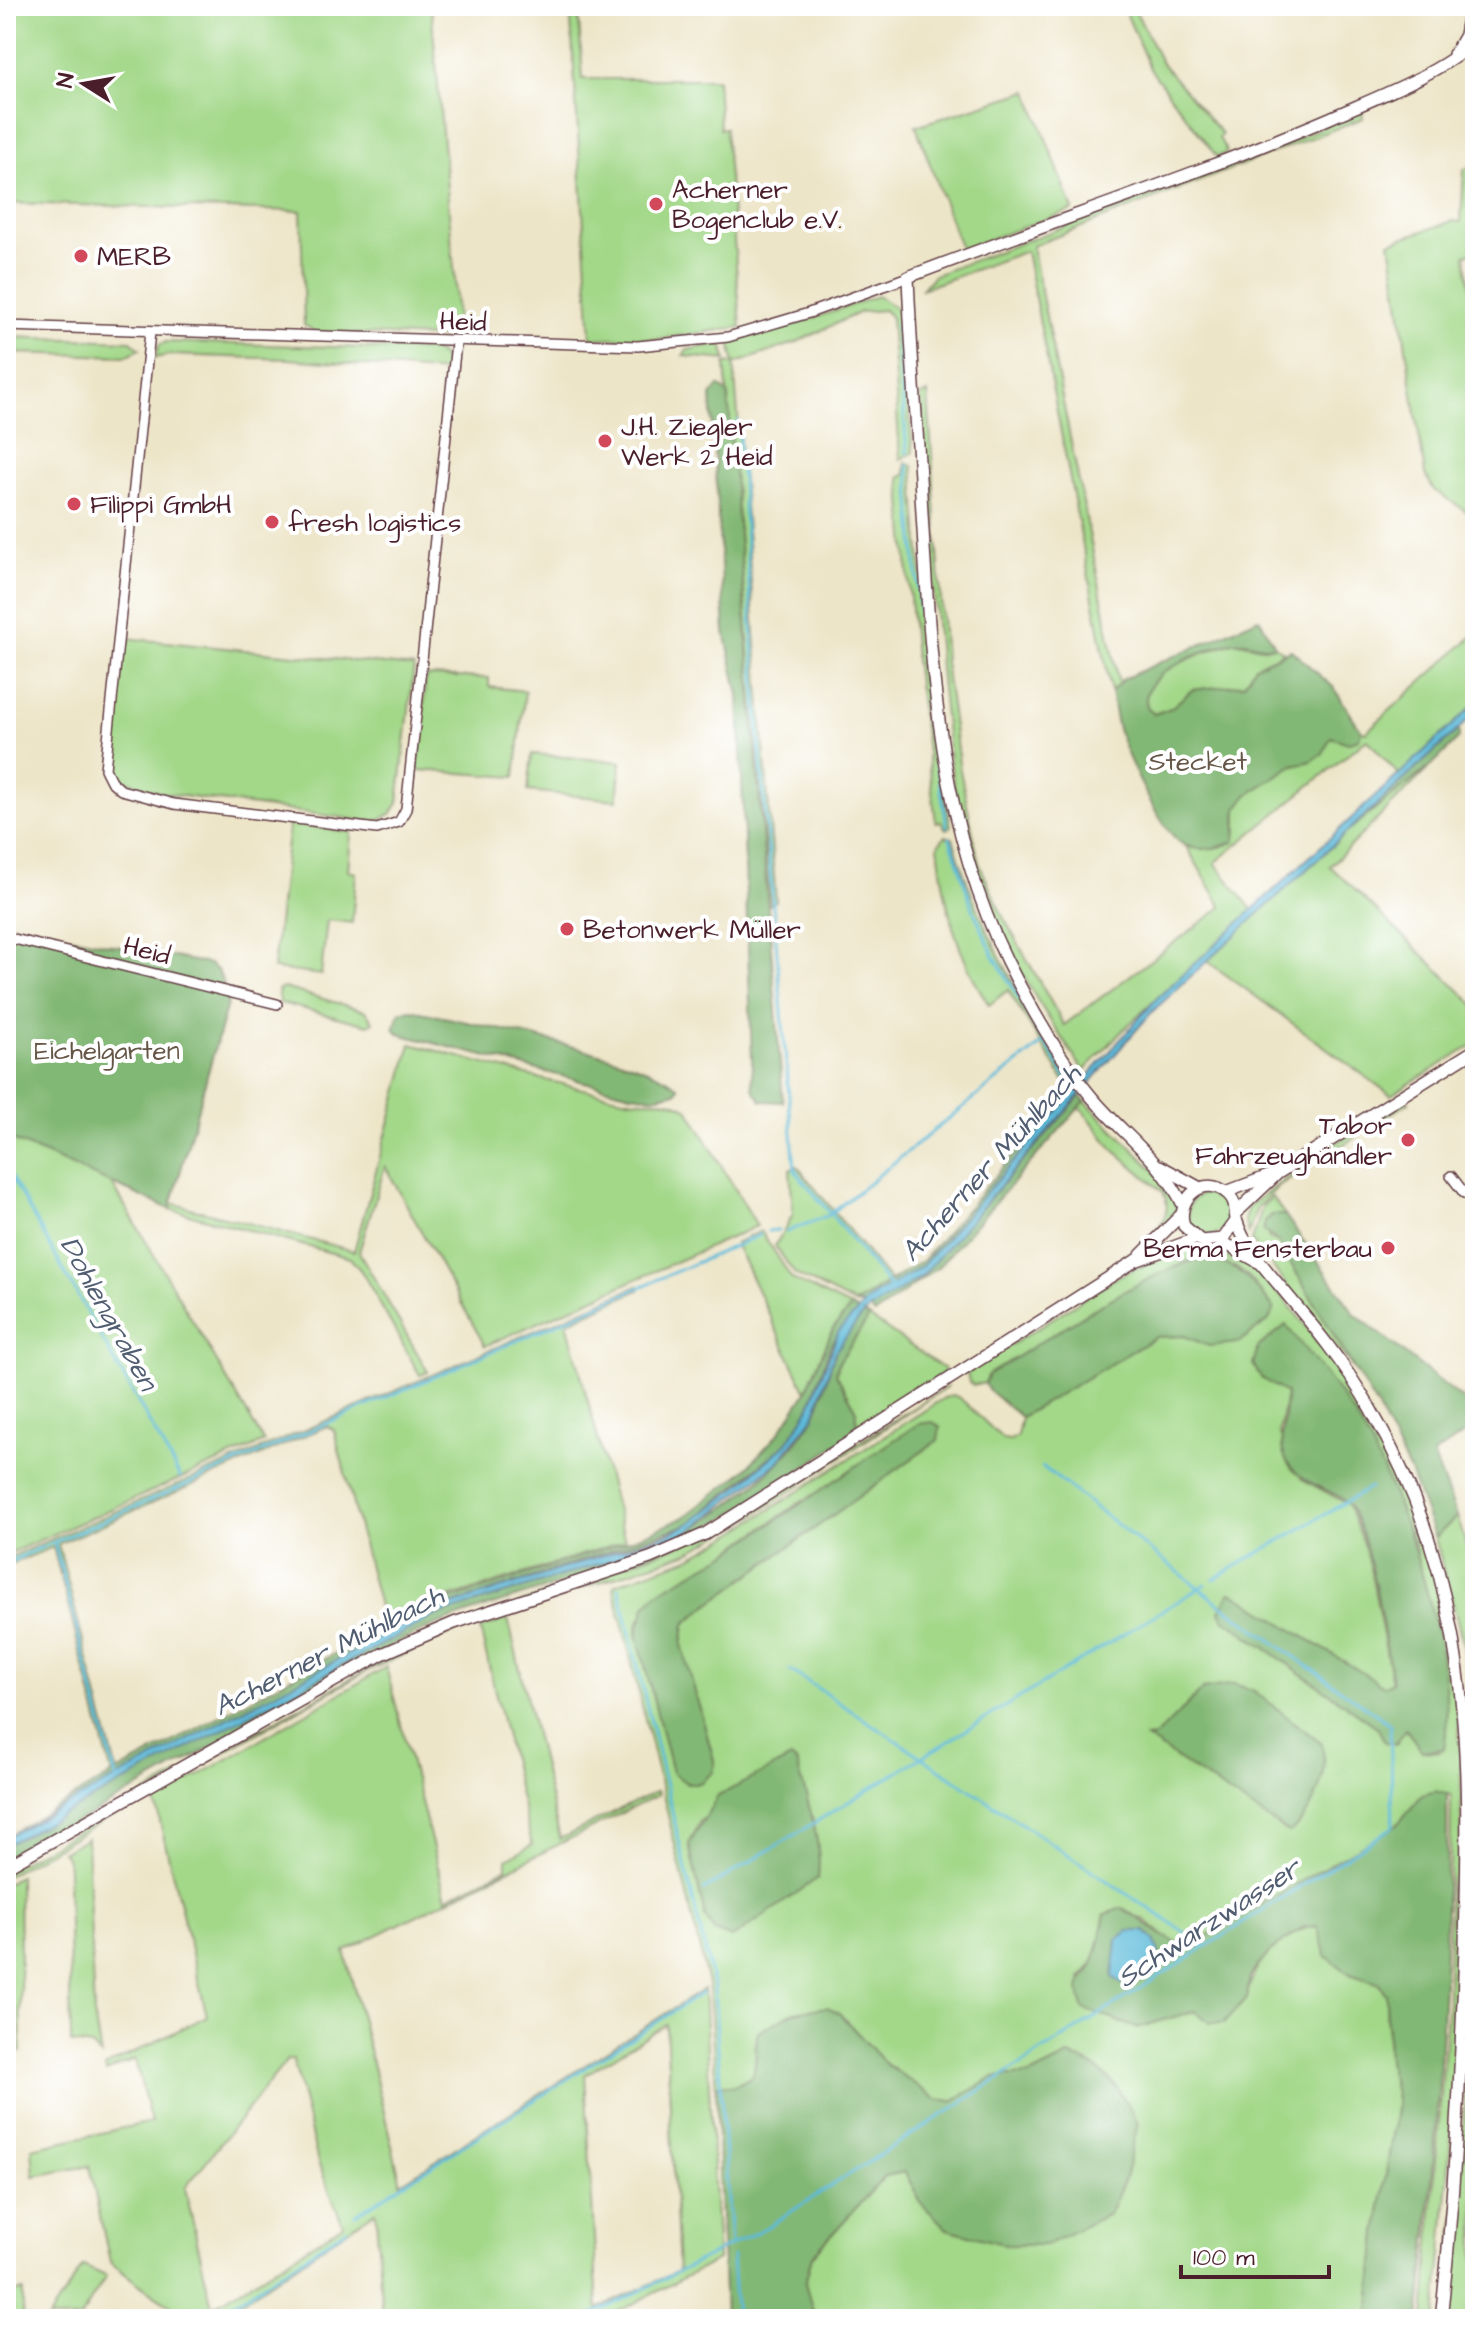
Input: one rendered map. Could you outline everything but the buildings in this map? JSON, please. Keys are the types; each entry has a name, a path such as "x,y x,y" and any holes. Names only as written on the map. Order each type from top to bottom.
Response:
{"street":[{"path":"1195,1239 1186,1230 1182,1210 1156,1164 1091,1096 1036,1014 983,908 949,796 940,739 926,573 908,277 1253,151 1364,103 1448,60 1472,38 1470,6"},
{"name":"Heid","path":"6,326 594,347 728,337 795,318 908,277"},
{"path":"150,332 105,769 111,781 121,790 174,804 377,829 399,822 406,809 456,343"},
{"name":"Heid","path":"6,937 277,1004"},
{"path":"1135,1261 1182,1210 1189,1195 1200,1188 1214,1187 1226,1192 1278,1173 1475,1050"},
{"path":"1156,1164 1200,1188"},
{"path":"1219,1240 1229,1234 1236,1217 1278,1173"},
{"path":"1451,1176 1464,1193 1475,1198"},
{"path":"1226,1192 1261,1264 1313,1326 1369,1405 1410,1490 1438,1567 1455,1635 1471,1786 1458,2128 1441,2319"},
{"path":"6,1867 382,1654 454,1623 650,1558 705,1534 1135,1261 1195,1239 1219,1240 1261,1264"},
{"path":"1466,1861 1475,1833"}],"green space":[{"path":"6,6 431,6 455,280 457,338 316,332 304,325 301,211 6,203"},
{"name":"Acherner Bogenclub e.V.","path":"570,6 578,6 583,79 717,79 720,129 725,128 741,327 660,339 591,338"},
{"path":"1123,6 1133,6 1161,62 1222,134 1219,138 1227,152 1217,157 1150,69"},
{"path":"1028,91 1073,210 961,249 916,126"},
{"path":"1362,110 1363,118 1032,246 1119,684 1111,692 1026,251 922,289 934,275 1258,155"},
{"path":"1475,163 1475,252 1465,255 1475,321 1475,517 1434,490 1425,474 1390,242 1453,221 1461,222 1464,170"},
{"path":"877,296 897,308 901,318 913,453 900,459 891,317 884,310 860,312 795,343 734,364 776,901 770,905 725,364 734,363 731,346 734,340 797,324"},
{"path":"6,337 131,341 140,349 126,356 6,353"},
{"path":"166,342 433,350 444,358 446,372 289,359 170,355 155,358 159,345"},
{"path":"722,343 726,360 683,356 687,350"},
{"path":"719,386 728,393 783,1102 762,1101 753,1089 739,695 725,632 711,396"},
{"path":"928,393 945,663 960,770 979,863 1002,915 1064,1025 1222,907 1186,846 1201,848 1237,832 1237,809 1247,795 1293,765 1312,761 1331,737 1359,739 1361,730 1366,732 1475,634 1475,704 1399,775 1367,739 1215,863 1253,911 1125,1028 1084,1071 1038,1001 997,926 963,829 950,758 935,615 921,396"},
{"path":"906,462 913,466 935,741 951,827 946,829 940,821 936,822 915,659 900,476 905,475"},
{"name":"Stecket","path":"1259,618 1275,646 1232,642 1190,657 1151,685 1146,697 1148,709 1154,714 1171,708 1192,690 1244,684 1255,666 1291,650 1333,687 1361,730 1359,739 1348,743 1331,737 1323,753 1312,761 1293,765 1247,795 1237,809 1235,841 1224,846 1192,848 1177,840 1147,796 1120,735 1111,692 1123,679"},
{"path":"125,638 414,667 398,803 391,814 374,822 161,793 122,779 113,760"},
{"path":"1235,641 1265,648 1275,646 1284,652 1255,666 1244,684 1192,690 1171,708 1154,714 1148,709 1146,696 1151,684 1162,674 1176,665"},
{"path":"426,676 489,678 489,687 525,691 515,777 418,770"},
{"path":"1459,729 1459,738 1432,765 1354,826"},
{"path":"532,754 621,762 617,800 528,791"},
{"path":"1432,765 1330,866 1475,1005 1475,1044 1391,1095 1207,961 1354,826"},
{"path":"289,824 351,832 348,871 356,873 352,923 327,920 321,975 273,969"},
{"path":"945,836 953,838 963,872 990,935 1072,1086 1069,1089 1008,990 989,1005 968,967 953,928 944,887 938,845"},
{"name":"Eichelgarten","path":"6,924 209,964 218,971 229,997 170,1209 6,1137"},
{"path":"284,988 366,1011 373,1022 368,1025 280,1003 278,990"},
{"path":"412,1010 595,1053 661,1076 679,1088 677,1092 653,1097 631,1094 399,1034 394,1028 400,1012"},
{"path":"411,1044 602,1093 681,1105 688,1109 757,1226 485,1346 385,1166 359,1252 428,1372 420,1375 362,1272 350,1258 170,1209 171,1203 354,1251"},
{"path":"1072,1087 1076,1091 921,1267 862,1306 855,1304 923,1260"},
{"path":"1080,1096 1085,1101 939,1266 875,1314 869,1309 922,1276"},
{"path":"1406,1099 1409,1102 1277,1188 1257,1208 1248,1234 1244,1220 1249,1206 1327,1149"},
{"path":"1085,1101 1153,1169 1177,1201 1175,1215 1141,1247 1165,1215 1167,1208 1163,1192 1112,1148 1080,1106"},
{"path":"6,1137 111,1182 264,1442 6,1555"},
{"path":"797,1166 890,1281 855,1304 795,1274 775,1246 793,1214 790,1169"},
{"path":"1209,1193 1224,1199 1230,1214 1224,1229 1209,1235 1194,1229 1188,1214 1194,1199"},
{"path":"1272,1197 1285,1215 1272,1215 1265,1221 1269,1239 1278,1242 1356,1372 1252,1241 1263,1205"},
{"path":"1272,1215 1285,1215 1355,1314 1475,1409 1475,1427 1433,1455 1457,1516 1435,1538 1410,1472 1377,1407 1278,1242 1263,1231 1265,1221"},
{"path":"761,1231 792,1279 851,1307 833,1329 806,1392 735,1243"},
{"path":"1191,1242 1226,1249 1231,1251 1229,1258 1233,1261 1237,1254 1250,1264 1295,1312 1350,1389 1393,1466 1427,1549 1449,1636 1460,1737 1461,1794 1455,2063 1436,2319 1424,2319 1448,2001 1451,1795 1433,1794 1419,1800 1396,1826 1189,1946 1172,1943 1144,1919 1105,1914 1094,1962 1081,1978 1085,2009 1137,2028 1194,2011 1210,2023 1247,1998 1255,1973 1271,1951 1292,1934 1317,1926 1350,1974 1378,1983 1386,1994 1388,2061 1397,2103 1377,2233 1369,2319 815,2319 805,2283 812,2256 885,2176 905,2172 921,2203 1068,2056 1030,2075 995,2077 952,2101 936,2099 886,2064 838,2012 755,2046 758,2062 752,2077 733,2086 720,2084 716,2088 709,1988 614,1588 616,1584 689,1558 724,1539 944,1398 953,1395 960,1398 1003,1439 1010,1440 1017,1436 1021,1417 1156,1337 1184,1336 1209,1346 1274,1309 1249,1277 1235,1267 1188,1261 1122,1295 989,1374 985,1383 973,1385 969,1382 967,1373 1119,1276","holes":["1261,1378 1352,1411 1415,1545 1440,1752 1422,1751 1405,1728 1382,1734 1377,1727 1223,1618 1233,1593 1384,1687 1392,1682 1368,1557 1348,1504 1302,1479 1279,1433 1286,1393","938,1440 685,1624 682,1645 715,1764 672,1772 637,1624 657,1593 726,1554 803,1500","1203,1689 1289,1833 1148,1739 1155,1738","797,1763 819,1858 705,1917 689,1845 700,1821"]},
{"path":"1204,1258 1236,1269 1274,1309 1269,1320 1238,1343 1209,1346 1184,1336 1156,1337 1021,1417 988,1390 985,1383 989,1374 1066,1326 1124,1291 1180,1265"},
{"path":"638,1286 639,1290 567,1322 625,1541 436,1602 384,1626 334,1430 327,1426 58,1544 117,1772 112,1775 53,1547 6,1566 6,1559"},
{"path":"851,1307 858,1311 831,1344 809,1409 787,1443 689,1524 421,1615 6,1837 104,1779 410,1613 636,1538 683,1518 744,1471 778,1434 806,1392 833,1329"},
{"path":"863,1314 869,1317 839,1362 836,1374 857,1411 856,1432 762,1495 713,1525 662,1549 466,1614 402,1640 6,1862 6,1845 379,1643 435,1616 670,1541 689,1531 730,1504 769,1472 801,1436 817,1410 837,1348"},
{"path":"869,1317 944,1369 944,1373 856,1432 857,1411 836,1374 839,1362"},
{"path":"1286,1325 1353,1413 1390,1485 1407,1529 1435,1624 1443,1670 1447,1712 1444,1749 1422,1751 1406,1729 1396,1744 1385,1742 1377,1727 1223,1618 1220,1611 1230,1592 1233,1593 1384,1686 1392,1682 1376,1590 1356,1520 1342,1499 1301,1477 1290,1467 1282,1446 1286,1393 1261,1378 1253,1364 1258,1347"},
{"path":"948,1386 750,1518 689,1552 466,1627 369,1670 6,1876 6,1871 420,1640 720,1530"},
{"path":"933,1422 940,1427 938,1440 685,1624 682,1645 715,1764 713,1772 700,1783 686,1783 672,1772 637,1634 645,1606 657,1593 728,1553 918,1424"},
{"path":"1457,1516 1475,1573 1475,1728 1463,1642 1435,1538"},
{"path":"508,1619 560,1839 657,1791 658,1795 345,1951 401,2183 704,1989 718,2260 604,2319 382,2319 376,2211 216,2319 174,2307 110,2262 89,2166 34,2176 32,2148 151,2122 135,2059 106,2072 105,2067 207,2016 155,1801 386,1667 446,1898 507,1868 507,1859 532,1845 480,1629","holes":["666,2024 678,2271 598,2309 585,2075","293,2059 318,2162 343,2225 212,2307 185,2188 287,2060"]},
{"path":"1234,1684 1254,1691 1321,1743 1323,1766 1317,1792 1305,1816 1289,1833 1146,1738 1155,1737 1203,1689"},
{"path":"791,1758 797,1763 813,1820 818,1849 818,1878 732,1938 714,1931 705,1917 689,1844 718,1796"},
{"path":"1435,1791 1447,1794 1444,1991 1432,2188 1419,2319 1369,2319 1377,2233 1397,2103 1388,2061 1386,1994 1378,1983 1350,1974 1326,1956 1317,1926 1302,1928 1269,1953 1250,1976 1247,1998 1224,2023 1210,2023 1194,2011 1137,2028 1084,2009 1079,1991 1095,1958 1105,1914 1122,1908 1163,1935 1189,1946 1396,1826 1422,1795"},
{"path":"87,1838 94,2015 101,2056 91,2046 71,2043 68,1869 67,1857 62,1852"},
{"path":"1475,1854 1475,2319 1446,2319 1464,2114"},
{"path":"19,1876 21,2052 6,2054 6,1883"},
{"path":"827,2007 838,2012 886,2064 936,2099 952,2101 995,2077 1030,2075 1068,2056 1102,2072 1118,2090 1138,2123 1125,2179 1109,2214 1046,2245 1007,2245 947,2229 921,2203 905,2172 885,2176 812,2256 805,2283 815,2319 725,2319 716,2088 720,2084 733,2086 752,2077 758,2032 794,2012"},
{"path":"83,2266 106,2276 80,2319 48,2319"},
{"path":"23,2291 23,2319 6,2319 6,2293"}],"water":[{"path":"1475,704 1475,714 1152,1012 922,1276 863,1314 835,1352 814,1416 779,1461 690,1531 670,1541 435,1616 6,1845 6,1837 421,1615 668,1534 689,1524 734,1490 787,1443 809,1409 838,1332 869,1299 921,1267 1156,999"},
{"path":"1128,1931 1145,1931 1154,1939 1159,1953 1151,1970 1134,1984 1122,1984 1113,1977 1117,1939"}],"waterway":[{"path":"897,324 907,453"},
{"path":"738,421 760,748 795,1170 891,1288"},
{"path":"908,464 928,712 947,826"},
{"name":"Acherner Mühlbach","path":"950,838 973,909 993,954 1076,1095"},
{"path":"786,1232 829,1215 1044,1042"},
{"name":"Dohlengraben","path":"6,1168 180,1477"},
{"path":"768,1231 778,1230"},
{"path":"6,1563 760,1235"},
{"name":"Schwarzwasser","path":"584,2319 767,2227 1393,1827 1390,1724 1217,1602 1043,1467"},
{"path":"1214,1579 1370,1488"},
{"path":"54,1542 116,1778"},
{"path":"704,1890 1206,1584"},
{"path":"619,1588 714,1988 731,2245"},
{"path":"790,1670 1204,1945"},
{"path":"355,2215 702,1993"},
{"path":"210,2319 347,2229"},
{"path":"732,2256 736,2319"}],"place":[{"name":"Acherner Bogenclub e.V.","path":"656,204"},
{"name":"MERB","path":"81,256"},
{"name":"J.H. Ziegler Werk 2 Heid","path":"605,441"},
{"name":"Filippi GmbH","path":"74,504"},
{"name":"fresh logistics","path":"272,522"},
{"name":"Betonwerk Müller","path":"567,929"},
{"name":"Tabor Fahrzeughändler","path":"1408,1140"},
{"name":"Berma Fensterbau","path":"1388,1248"}]}
